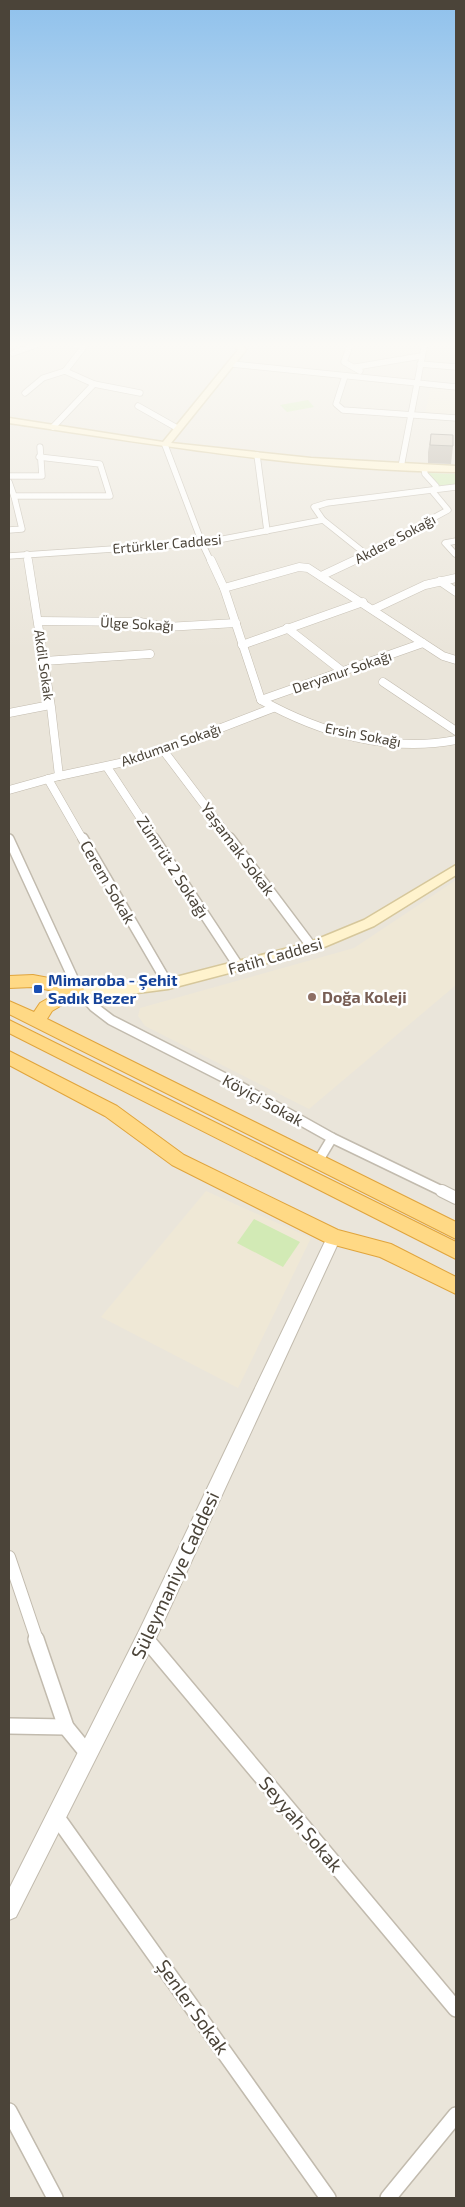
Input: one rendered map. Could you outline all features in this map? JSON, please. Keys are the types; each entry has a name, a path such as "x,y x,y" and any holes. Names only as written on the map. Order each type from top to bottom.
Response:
{"highway":[{"path":"9,982 33,981 77,989"},
{"path":"37,1021 46,1007 77,989"},
{"path":"9,1007 456,1231"},
{"path":"9,1026 456,1251"},
{"path":"9,1057 111,1111 178,1160 334,1237 384,1250 456,1286"}],"main road":[{"path":"165,445 401,467 456,469"},
{"name":"Fatih Caddesi","path":"77,989 122,990 168,984 312,947 369,923 456,869"}],"street":[{"path":"165,445 202,543 224,588 261,700"},
{"path":"401,467 406,445"},
{"path":"9,476 42,476 40,447"},
{"path":"257,455 267,531"},
{"path":"14,496 110,496 100,464 40,458"},
{"name":"Akdere Sokağı","path":"321,576 366,555 448,510 433,492 436,486 425,474 424,468"},
{"path":"9,482 22,528 9,530"},
{"path":"366,555 323,520 314,507 318,504 456,487"},
{"name":"Ertürkler Caddesi","path":"9,556 202,543 323,520"},
{"path":"455,554 444,543 456,541"},
{"name":"Akdil Sokak","path":"27,554 44,661 59,776"},
{"path":"224,588 299,567 308,568 374,609 423,643 444,656 456,660"},
{"path":"374,609 425,585 456,578"},
{"path":"440,581 456,592"},
{"path":"242,644 363,602"},
{"name":"Ülge Sokağı","path":"38,622 140,622 166,627 236,623"},
{"path":"287,628 342,671"},
{"name":"Deryanur Sokağı","path":"261,700 423,643"},
{"path":"44,661 150,654"},
{"path":"383,682 456,731"},
{"name":"Ersin Sokağı","path":"261,700 273,708 330,730 378,741 426,745 456,740"},
{"path":"9,712 50,705"},
{"name":"Akduman Sokağı","path":"9,790 59,776 107,767 163,750 273,708"},
{"name":"Yaşamak Sokak","path":"163,750 312,947"},
{"name":"Zümrüt 2 Sokağı","path":"107,767 238,967"},
{"name":"Cerem Sokak","path":"48,779 168,984"},
{"name":"Köyiçi Sokak","path":"9,838 77,989 94,1007 111,1020 225,1078 332,1138 456,1198"},
{"path":"318,1163 332,1138"},
{"name":"Süleymaniye Caddesi","path":"9,1910 146,1638 334,1237"},
{"path":"9,1558 66,1727 88,1754"},
{"name":"Seyyah Sokak","path":"146,1638 456,2009"},
{"path":"9,1726 66,1727"},
{"name":"Şenler Sokak","path":"56,1816 328,2198"},
{"path":"9,2110 55,2198"},
{"path":"388,2198 456,2115"}],"shaded area":[{"path":"9,445 456,445 456,2198 9,2198"},
{"name":"Doğa Koleji","path":"456,880 456,985 309,1109 145,1026 138,1016 140,1008 354,948"},
{"path":"206,1191 311,1238 238,1388 101,1317"}],"green space":[{"path":"427,473 456,474 456,485 441,487"},
{"path":"254,1219 300,1242 283,1267 237,1243"}],"place":[{"name":"Mimaroba - Şehit Sadık Bezer","path":"38,989"},
{"name":"Doğa Koleji","path":"312,997"}]}
